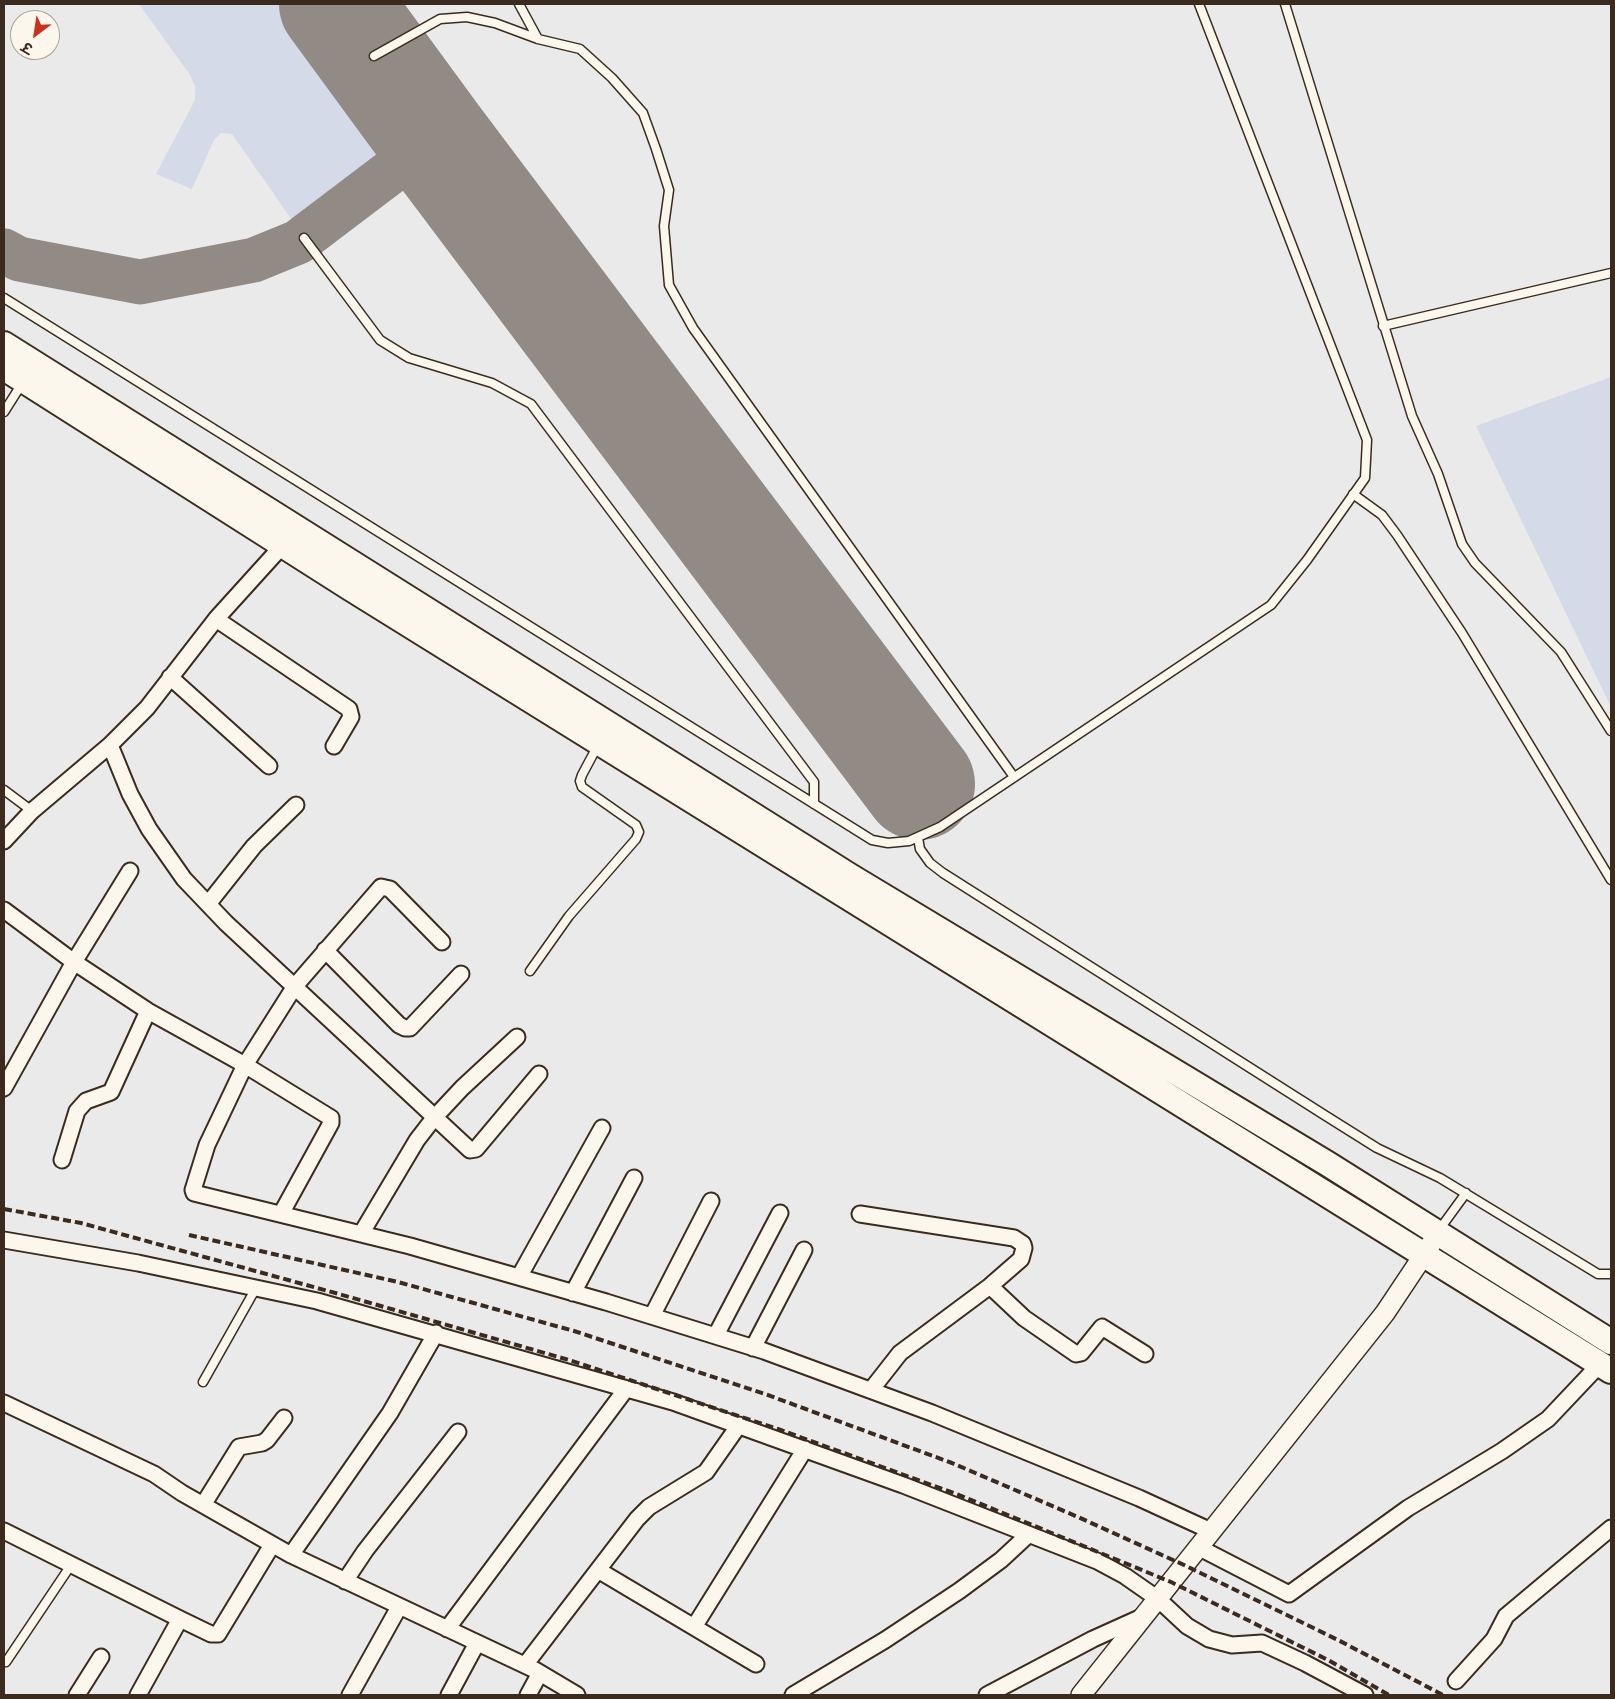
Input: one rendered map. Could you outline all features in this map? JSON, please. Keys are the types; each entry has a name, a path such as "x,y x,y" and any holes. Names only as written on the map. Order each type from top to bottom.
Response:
{"main road":[{"path":"4,344 858,881 1438,1233 1611,1342"},
{"path":"4,368 282,545 1606,1367"}],"street":[{"path":"4,841 32,811 110,745 147,708 216,619 282,545 302,532"},
{"path":"216,619 349,709 351,717 334,746"},
{"path":"170,677 269,766"},
{"path":"110,745 130,794 153,835 184,879 208,904 470,1150 476,1150 539,1074"},
{"path":"208,904 254,846 296,805"},
{"path":"4,1088 74,962 130,871"},
{"path":"442,942 385,886 381,887 295,986 245,1065 207,1146 193,1190 196,1195 361,1234 573,1292 716,1335 932,1413 1139,1498 1211,1531"},
{"path":"4,910 74,962 148,1011 245,1065 332,1121 281,1214"},
{"path":"325,950 399,1026 405,1028 410,1028 461,974"},
{"path":"62,1160 77,1111 86,1102 111,1092 148,1011"},
{"path":"361,1234 417,1140 434,1118 462,1088 517,1037"},
{"path":"519,1277 602,1128"},
{"path":"573,1292 634,1178"},
{"path":"652,1316 711,1201"},
{"path":"716,1335 780,1213"},
{"path":"860,1214 1019,1240 1024,1248 1021,1259 990,1286 900,1353 871,1390"},
{"path":"1081,1695 1384,1313 1438,1233"},
{"path":"4,1240 138,1263 317,1301 673,1402 805,1449 1097,1561 1125,1576 1158,1599 1187,1626 1210,1639 1232,1645 1262,1643 1305,1663 1364,1695"},
{"path":"753,1348 804,1250"},
{"path":"990,1286 1024,1318 1076,1354 1081,1354 1102,1327 1146,1354"},
{"path":"291,1555 390,1413 436,1334"},
{"path":"1198,1547 1289,1594 1408,1508 1502,1451 1548,1419 1606,1367"},
{"path":"447,1629 626,1389"},
{"path":"4,1402 154,1474 203,1506 291,1555 525,1665 577,1695"},
{"path":"203,1506 239,1447 262,1443 267,1440 284,1418"},
{"path":"525,1665 649,1507 706,1472 739,1425"},
{"path":"345,1581 365,1551 458,1432"},
{"path":"694,1627 805,1449"},
{"path":"1456,1681 1494,1639 1506,1616 1611,1528"},
{"path":"4,1530 70,1565 211,1634 218,1634 272,1545"},
{"path":"794,1695 885,1640 959,1591 1019,1545 1028,1535"},
{"path":"598,1570 756,1664"},
{"path":"350,1695 399,1607"},
{"path":"987,1695 1093,1640 1145,1616"},
{"path":"138,1695 180,1619"},
{"path":"448,1695 477,1643"},
{"path":"77,1695 102,1657"},
{"path":"528,1695 540,1673"}],"lane":[{"path":"519,4 538,40"},
{"path":"4,298 872,840 888,843 909,842 940,827 1271,605 1307,560 1365,478 1367,440 1199,4"},
{"path":"1285,4 1412,416 1438,474 1462,544 1475,563 1561,652 1611,732"},
{"path":"374,56 440,19 467,16 495,23 538,40 580,49 612,78 643,113 669,190 664,226 669,285 693,328 1014,777"},
{"path":"304,238 380,340 409,358 492,383 532,404 814,782 814,804"},
{"path":"1383,326 1611,273"},
{"path":"4,412 24,381"},
{"path":"1353,494 1370,505 1398,535 1462,632 1611,880"},
{"path":"530,971 569,916 636,839 639,832 636,824 582,788 580,781 582,774 600,742"},
{"path":"4,790 32,811"},
{"path":"918,838 920,849 930,863 943,873 1377,1148 1440,1178 1598,1274 1611,1274"},
{"path":"1438,1233 1466,1193"},
{"path":"203,1382 256,1288"},
{"path":"6,1662 70,1565"}],"shaded area":[{"path":"139,4 278,4 407,184 317,256 232,134 221,133 214,140 192,189 156,174 195,100 195,86 190,75"},
{"path":"1611,377 1611,707 1476,426"}],"taxiway":[{"path":"4,251 19,259 140,282 254,260 298,242 434,139"}],"runway":[{"path":"335,4 434,139 919,784"}],"railway":[{"path":"4,1209 81,1223 339,1294 569,1360 778,1429 959,1495 1171,1582 1328,1660 1389,1695"},
{"path":"189,1235 398,1282 574,1331 765,1394 952,1463 1078,1517 1184,1565 1338,1640 1443,1695"}]}
